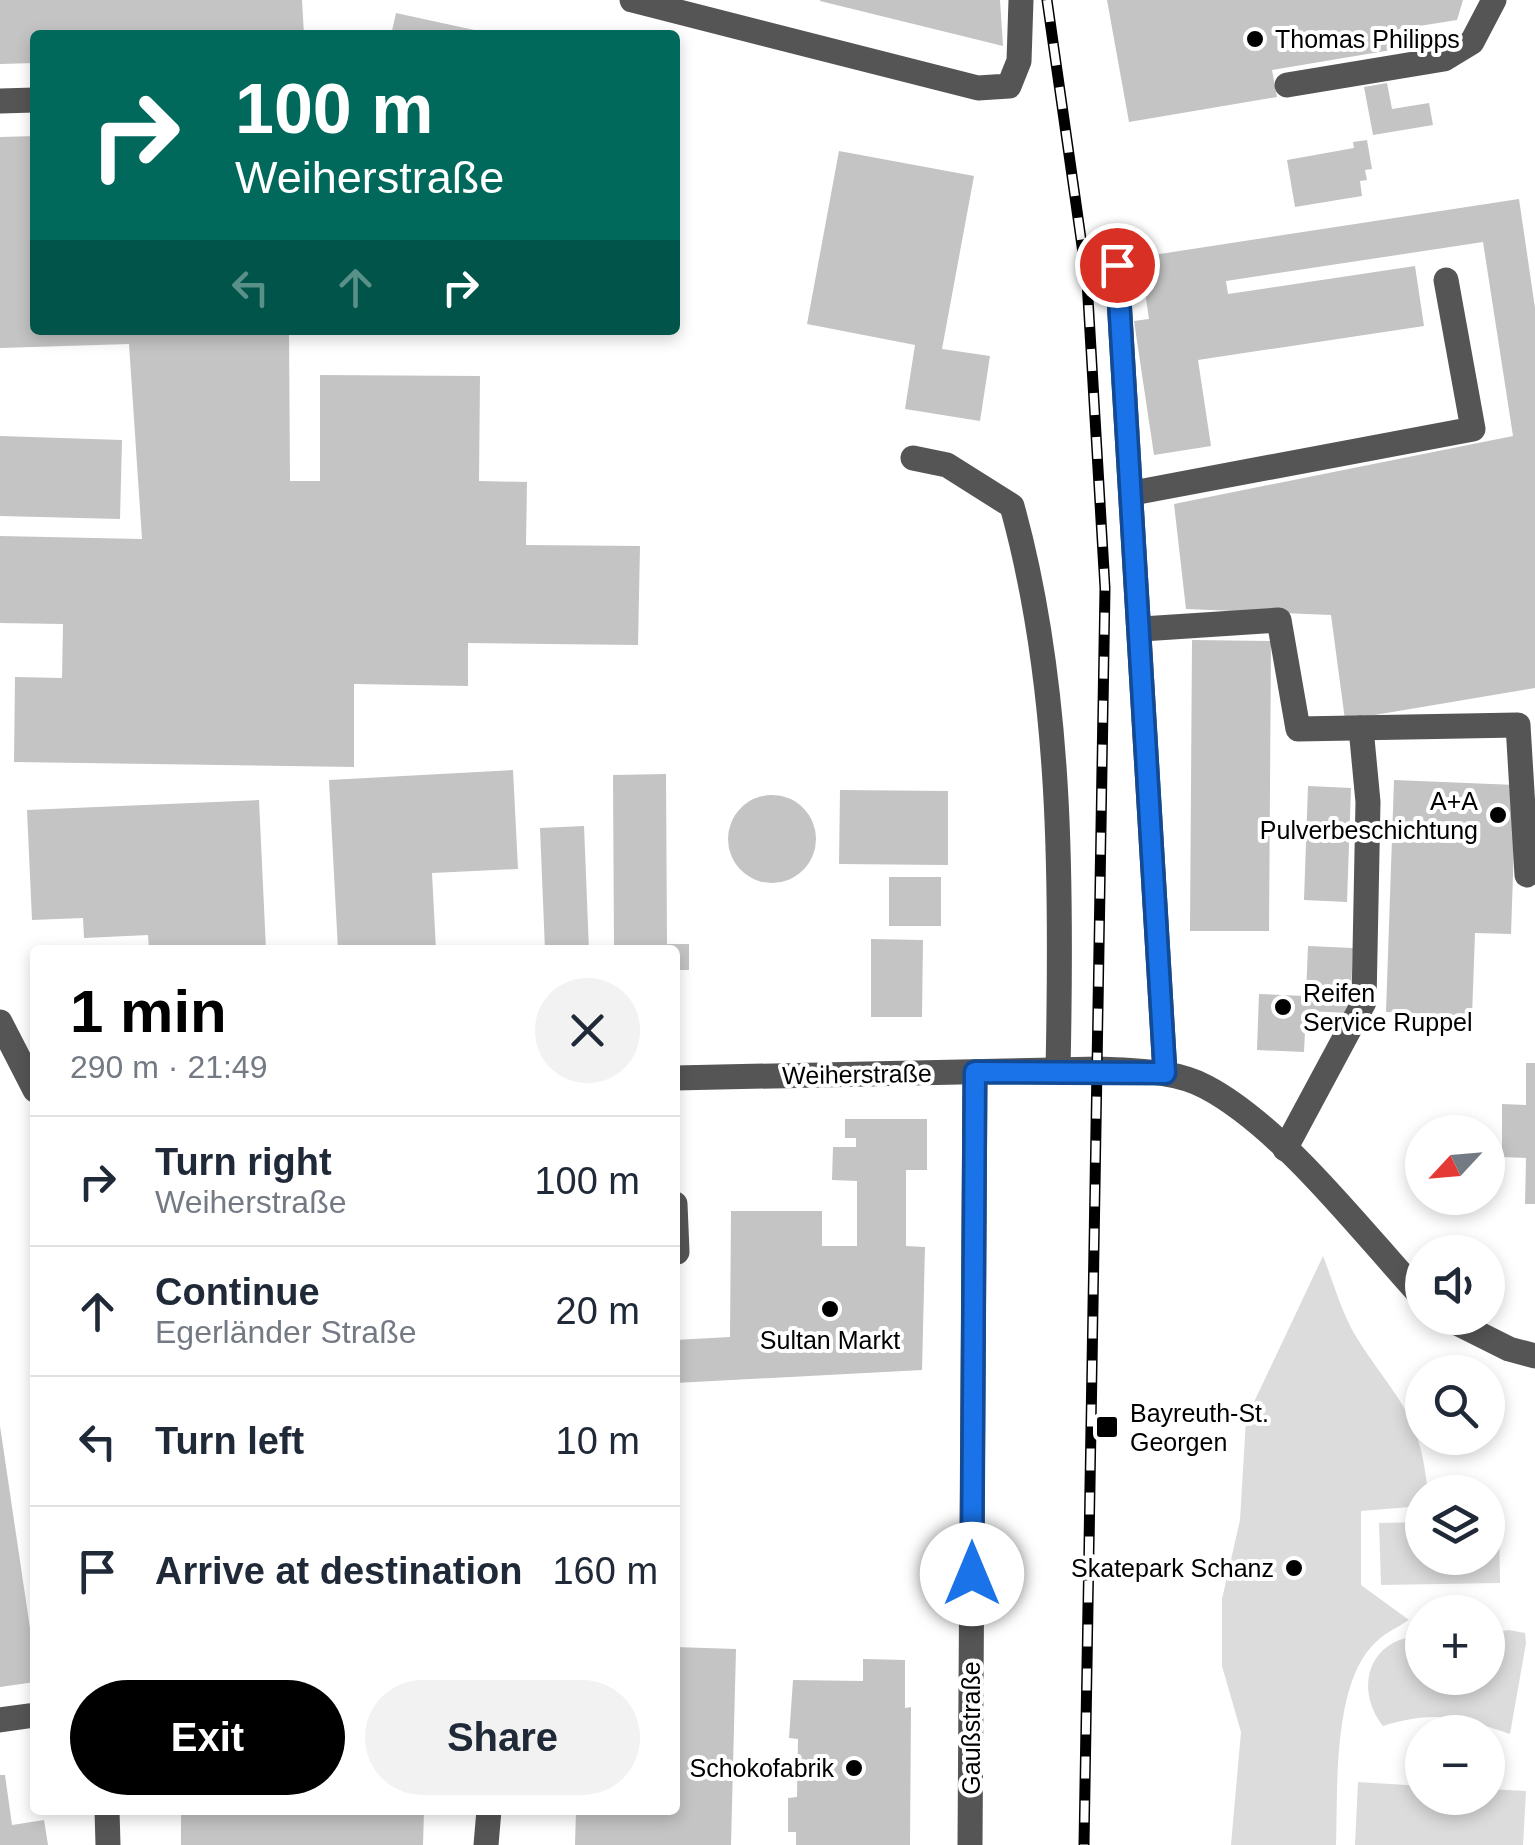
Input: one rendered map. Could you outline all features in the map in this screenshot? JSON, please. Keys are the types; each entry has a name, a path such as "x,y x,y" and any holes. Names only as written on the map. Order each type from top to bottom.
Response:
{"street":[{"path":"632,0 978,88 1009,86 1019,60 1021,0"},
{"path":"1287,84 1444,58 1472,42 1494,0"},
{"path":"0,100 30,100"},
{"path":"1117,265 1142,629 1165,1073"},
{"path":"1133,492 1472,429 1446,280"},
{"path":"913,458 947,465 1012,506 1035,590 1052,778 1061,947 1058,1070"},
{"path":"1142,629 1279,620 1298,729 1518,726 1526,875"},
{"path":"1285,1149 1364,1002 1368,802 1361,728"},
{"path":"0,1022 30,1081"},
{"name":"Weiherstraße","path":"680,1078 1100,1069 1165,1073 1205,1086 1285,1149 1405,1279"},
{"name":"Gaußstraße","path":"970,1845 975,1072"},
{"path":"1480,1335 1508,1349 1535,1356"},
{"path":"0,1720 30,1716"},
{"path":"107,1815 108,1845"},
{"path":"486,1845 489,1815"}],"shaded area":[{"name":"Skatepark Schanz","path":"1323,1256 1350,1326 1405,1409 1405,1455 1422,1455 1426,1475 1405,1475 1405,1507 1361,1511 1361,1585 1405,1617 1405,1622 1376,1642 1351,1683 1340,1738 1336,1845 1231,1845 1241,1732 1222,1666 1222,1599 1240,1520 1246,1419"},
{"path":"1405,1522 1405,1575 1500,1575 1500,1583 1381,1585 1379,1523"},
{"path":"1505,1631 1525,1633 1526,1643 1510,1734 1505,1732 1505,1715 1405,1715 1405,1720 1383,1726 1369,1696 1368,1681 1379,1655 1390,1645 1405,1639 1405,1695 1505,1695"},
{"path":"1358,1782 1405,1785 1405,1815 1505,1815 1505,1790 1526,1791 1523,1845 1355,1845"}],"building":[{"path":"0,0 302,0 304,30 30,30 30,63 0,64"},
{"path":"1000,0 1003,46 820,1"},
{"name":"Thomas Philipps","path":"1107,0 1463,0 1457,20 1394,30 1397,49 1272,70 1277,97 1129,122"},
{"path":"396,13 474,30 392,30"},
{"path":"1387,83 1392,109 1429,103 1433,125 1373,135 1364,87"},
{"path":"30,136 30,335 289,335 290,481 320,481 320,375 480,376 479,481 527,482 526,545 640,546 638,645 468,643 468,686 354,684 354,767 14,762 15,677 62,678 63,624 0,623 0,536 142,539 129,344 0,348 0,137"},
{"path":"1367,140 1372,169 1365,170 1367,180 1360,181 1362,196 1295,207 1287,160 1354,148 1353,142"},
{"path":"839,151 974,176 942,349 990,356 980,421 905,409 915,345 807,324"},
{"path":"1519,199 1535,308 1535,688 1345,720 1331,615 1186,609 1174,504 1513,436 1483,242 1226,281 1228,294 1415,266 1424,326 1198,360 1211,446 1154,455 1134,321 1149,319 1140,257"},
{"path":"0,436 122,440 120,519 0,516"},
{"path":"1192,640 1271,641 1269,931 1190,931"},
{"path":"513,770 518,869 432,873 436,945 338,945 329,780"},
{"path":"666,774 667,944 689,944 689,970 680,970 680,945 614,945 613,775"},
{"path":"1394,780 1516,785 1511,934 1475,933 1472,1016 1386,1012"},
{"path":"1308,786 1351,788 1347,902 1304,900"},
{"path":"840,790 948,791 948,865 839,864"},
{"path":"772,795 803,808 816,839 803,870 772,883 741,870 728,839 741,808"},
{"path":"259,800 266,945 149,945 148,935 84,938 83,918 32,920 27,810"},
{"path":"584,826 589,945 545,945 540,828"},
{"path":"889,877 941,877 941,926 889,926"},
{"path":"871,939 923,940 922,1017 871,1017"},
{"path":"1308,946 1353,948 1350,1013 1306,1011 1304,1052 1257,1050 1259,994 1306,996"},
{"path":"1526,1063 1535,1063 1535,1204 1525,1204 1526,1158 1505,1157 1502,1104 1526,1105"},
{"path":"845,1119 927,1119 927,1170 906,1170 906,1246 925,1247 922,1370 680,1383 680,1340 730,1337 731,1211 822,1211 822,1246 857,1246 857,1181 832,1180 833,1147 856,1147 856,1138 845,1138"},
{"path":"0,1426 30,1628 30,1683 0,1687"},
{"path":"680,1647 736,1649 731,1845 575,1845 576,1815 680,1815"},
{"name":"Schokofabrik","path":"863,1659 905,1660 905,1708 911,1707 910,1845 796,1845 796,1832 788,1832 788,1798 797,1797 798,1739 789,1738 793,1680 863,1681"},
{"path":"0,1775 5,1775 12,1825 44,1820 48,1845 0,1845"},
{"path":"181,1815 424,1815 423,1845 181,1845"}],"railway":[{"path":"1047,0 1087,281 1105,588 1084,1845"}],"place":[{"name":"Thomas Philipps","path":"1255,39"},
{"name":"A+A Pulverbeschichtung","path":"1498,815"},
{"name":"Reifen Service Ruppel","path":"1283,1007"},
{"name":"Sultan Markt","path":"830,1309"},
{"name":"Bayreuth-St. Georgen","path":"1107,1427"},
{"name":"Skatepark Schanz","path":"1294,1568"},
{"name":"Schokofabrik","path":"854,1768"}],"route":[{"path":"972,1574 975,1072 1100,1069 1165,1073 1142,629 1117,265"}]}
